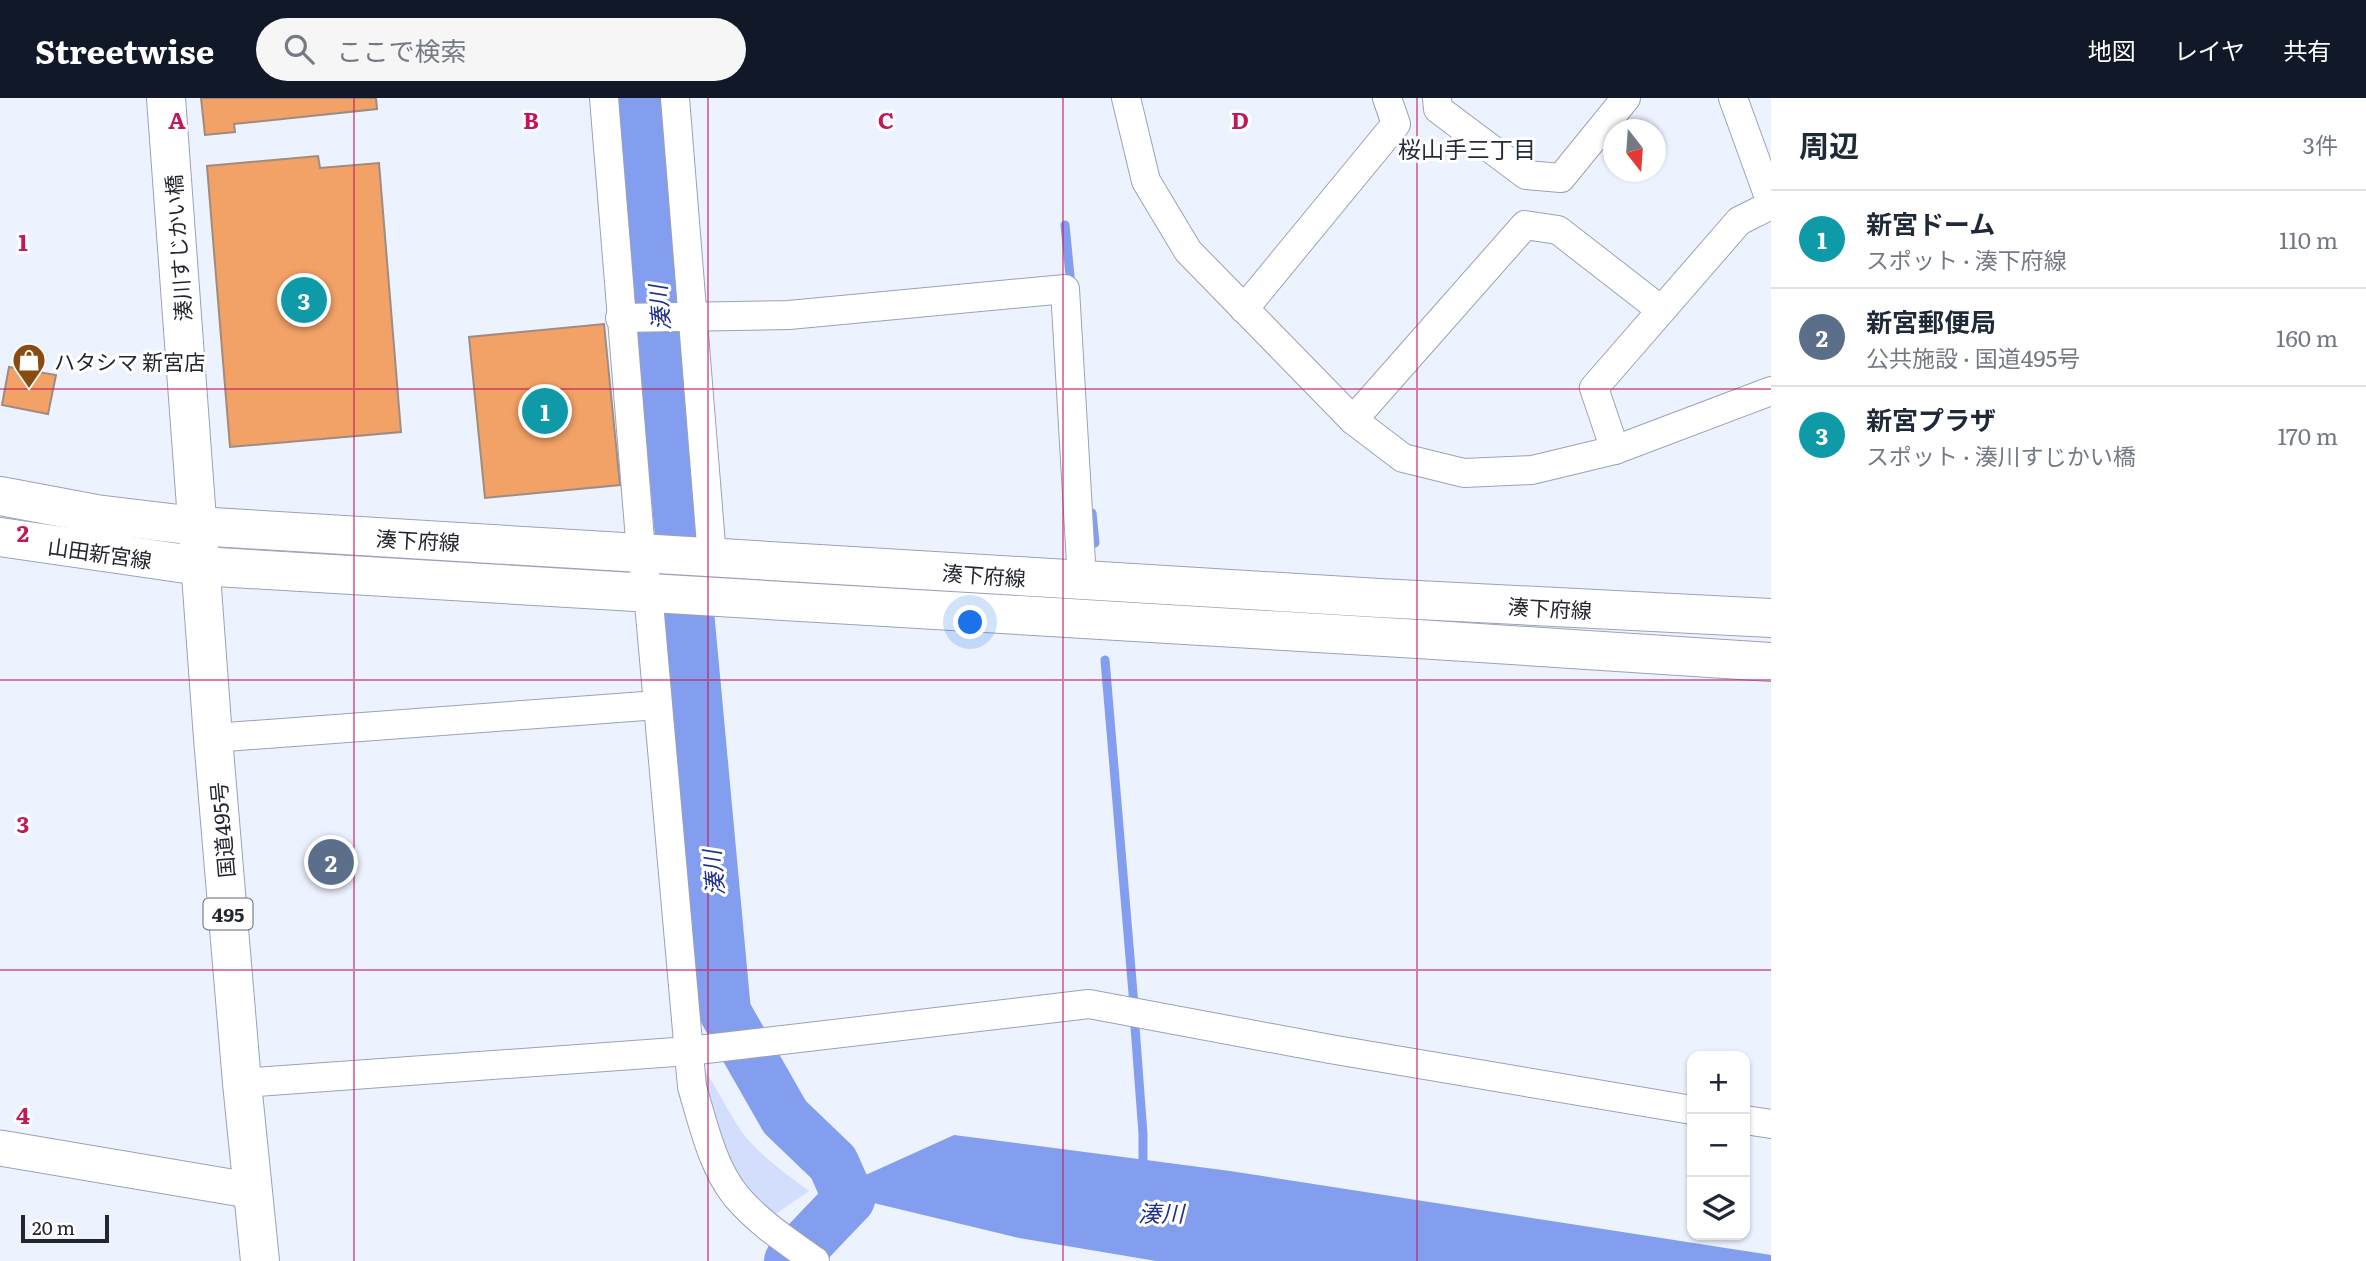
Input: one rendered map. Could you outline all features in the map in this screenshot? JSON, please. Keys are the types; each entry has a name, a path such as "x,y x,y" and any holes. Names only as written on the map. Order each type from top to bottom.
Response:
{"main road":[{"name":"湊川すじかい橋","path":"166,98 200,566"},
{"name":"山田新宮線","path":"0,496 96,514 197,526"},
{"name":"湊下府線","path":"197,526 1082,580 1771,618"},
{"name":"山田新宮線","path":"0,537 200,566"},
{"name":"湊下府線","path":"200,566 1771,662"},
{"name":"国道495号","path":"200,566 242,1083 260,1261"}],"street":[{"path":"604,98 641,552 648,592 658,705 697,1049 692,1087 713,1154 735,1194 765,1226 816,1261"},
{"path":"675,98 712,557"},
{"path":"1126,98 1146,181 1188,251 1353,420 1403,458 1464,473 1532,470 1615,450 1771,391"},
{"path":"1244,309 1396,124 1387,98"},
{"path":"1437,98 1438,109 1526,175 1562,178 1626,98"},
{"path":"1615,450 1594,388 1739,221 1771,204 1733,98"},
{"path":"1353,420 1525,225 1558,230 1661,310"},
{"path":"620,318 789,315 1065,289 1082,580"},
{"path":"214,738 658,705"},
{"path":"242,1083 697,1049 1089,1004 1329,1049 1687,1109"},
{"path":"1750,1121 1771,1124"},
{"path":"0,1148 254,1191"}],"shaded area":[{"path":"698,1060 747,1138 772,1163 809,1191 770,1218 716,1152"}],"water":[{"name":"湊川","path":"954,1135 1230,1171 1771,1255 1771,1261 1156,1261 1019,1238 828,1192"}],"building":[{"path":"201,98 376,98 377,109 234,124 235,132 205,135"},
{"path":"318,156 320,168 379,163 401,432 230,447 207,166"},
{"path":"604,324 620,485 485,498 469,337"},
{"name":"ハタシマ 新宮店","path":"9,367 56,375 48,414 2,405"}],"waterway":[{"name":"湊川","path":"638,98 725,1012 785,1117 833,1163 849,1199"},
{"path":"1065,225 1071,286"},
{"path":"1092,513 1095,543"},
{"path":"1105,660 1134,1005"},
{"path":"1135,1027 1143,1171"},
{"path":"790,1261 849,1199"}],"place":[{"name":"新宮プラザ","path":"304,300"},
{"name":"ハタシマ 新宮店","path":"29,390"},
{"name":"新宮ドーム","path":"545,411"},
{"name":"新宮郵便局","path":"331,862"}],"district":[{"name":"桜山手三丁目","path":"1467,148"}]}
